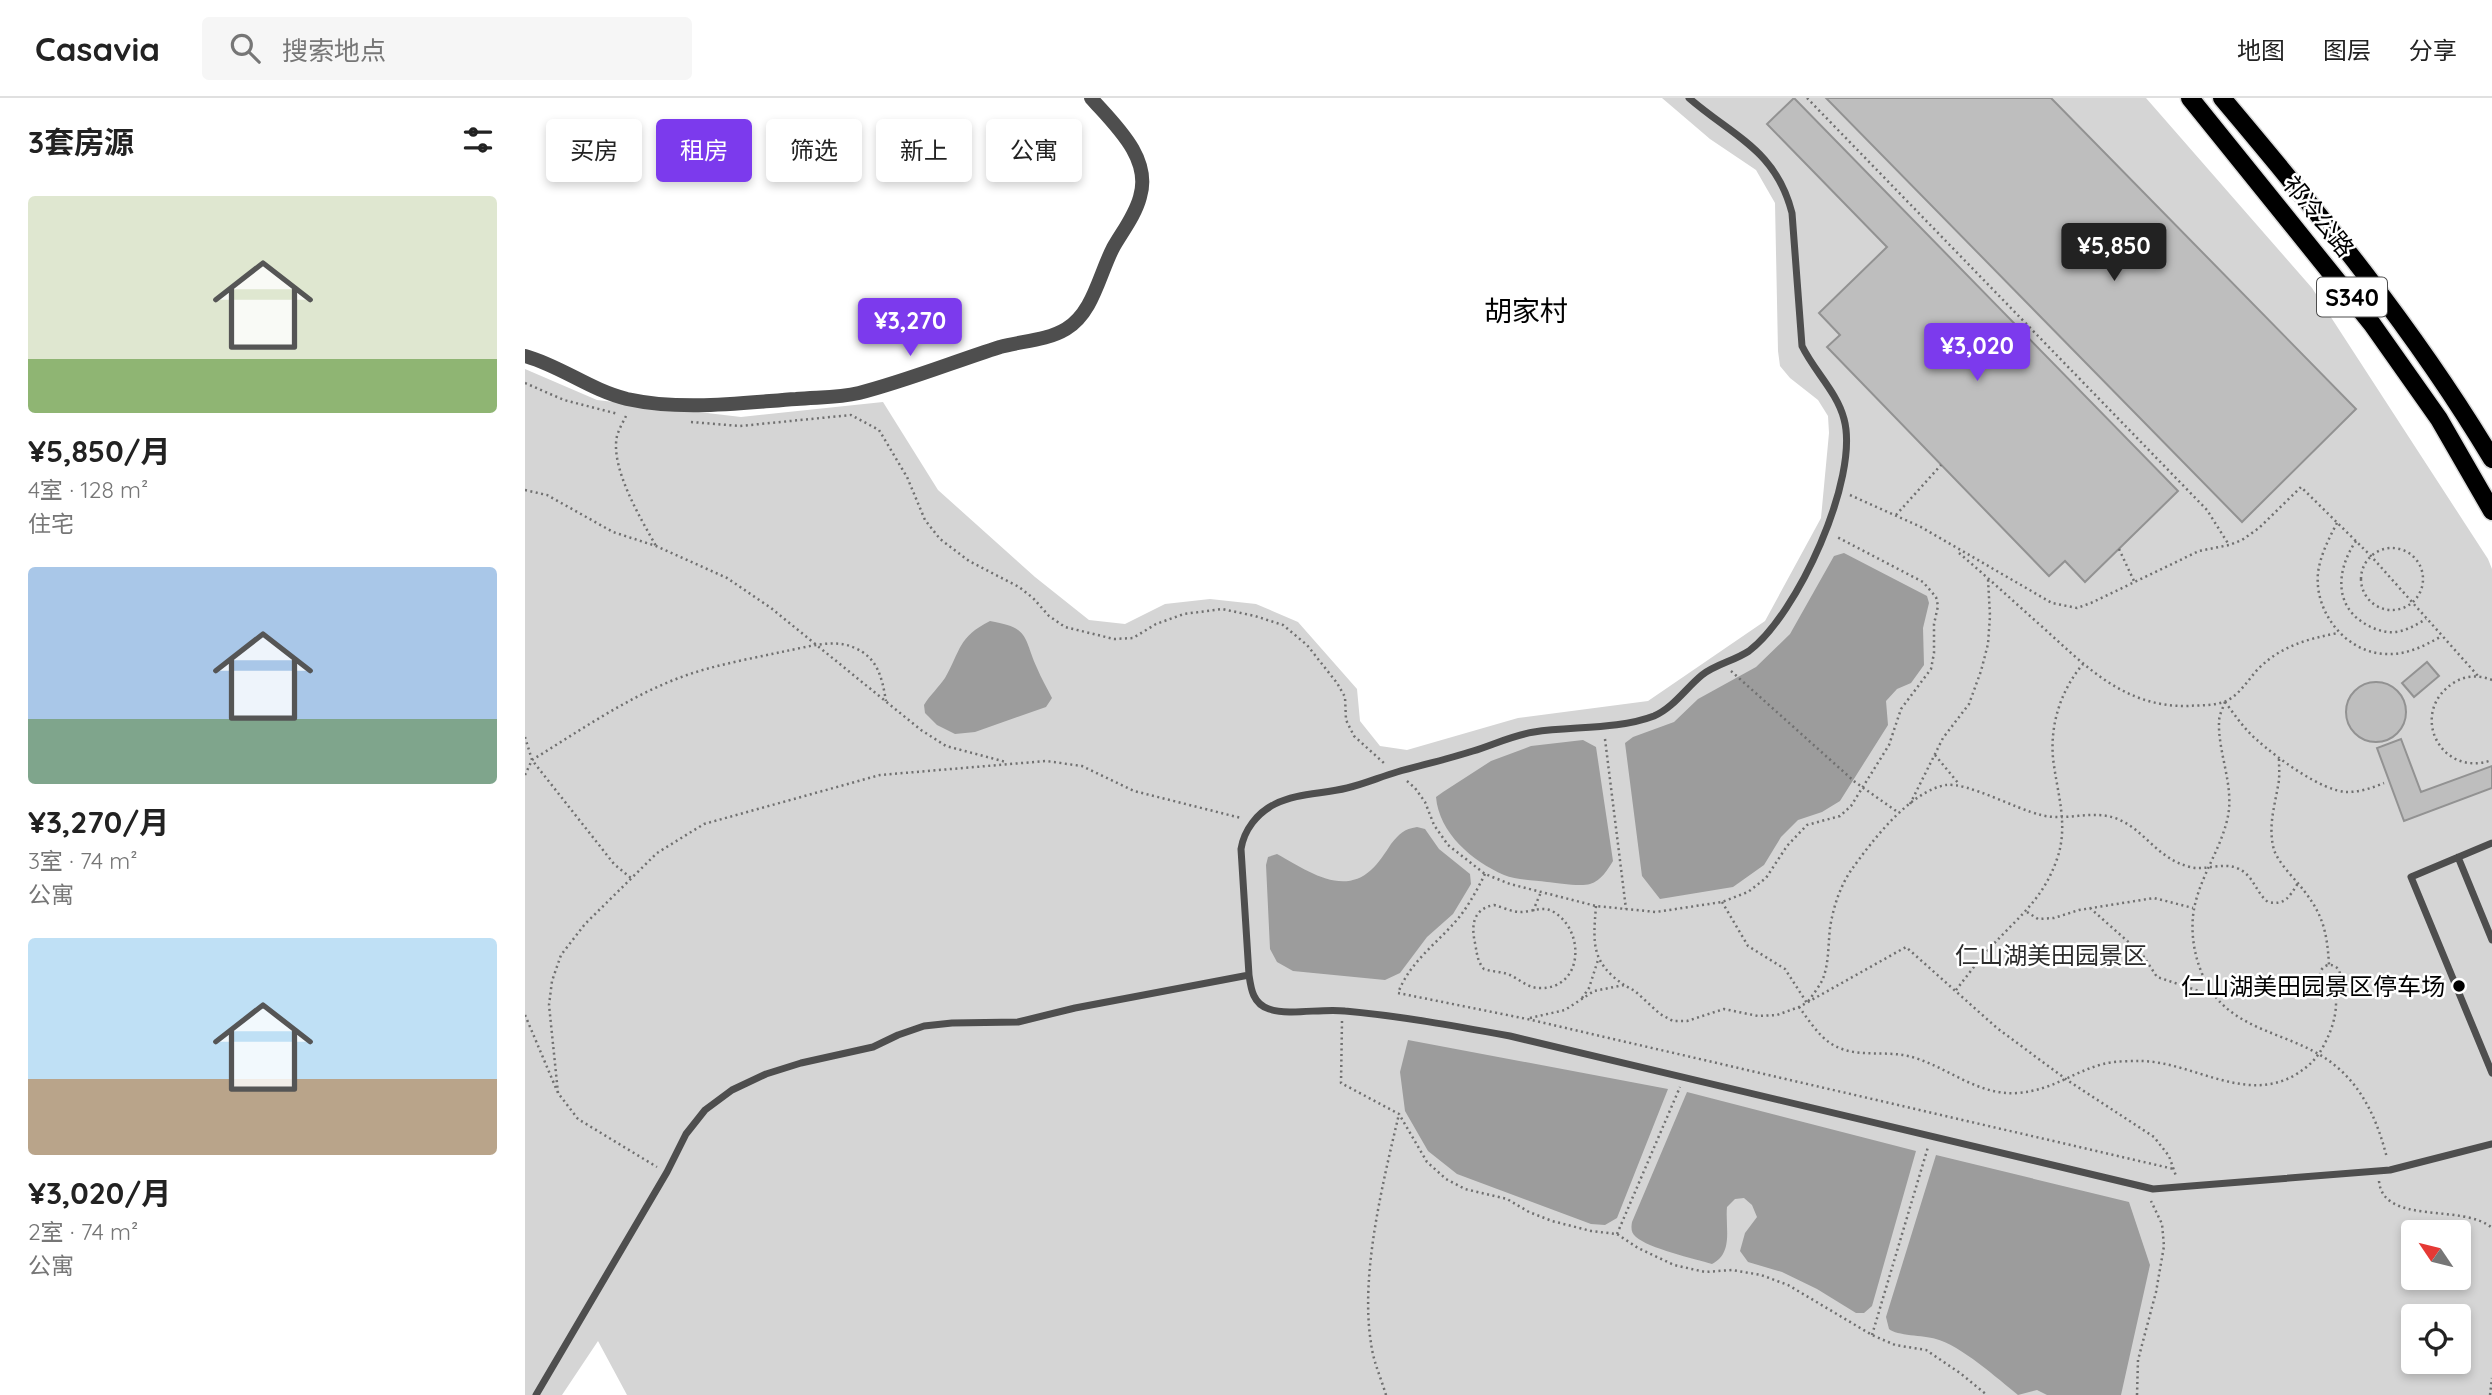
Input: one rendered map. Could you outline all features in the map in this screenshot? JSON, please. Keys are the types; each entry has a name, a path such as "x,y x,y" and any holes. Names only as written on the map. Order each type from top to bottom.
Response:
{"main road":[{"name":"祁冷公路","path":"2190,98 2280,206 2372,324 2439,419 2492,512"},
{"name":"祁冷公路","path":"2222,98 2305,197 2392,310 2461,406 2492,459"}],"street":[{"path":"525,356 539,360 596,389 627,399 655,403 747,404 857,393 1003,346 1046,337 1066,329 1080,316 1094,294 1103,267 1129,222 1140,196 1143,174 1137,154 1091,98"}],"lane":[{"path":"1689,98 1769,162 1787,192 1792,213 1802,346 1835,397 1844,419 1847,444 1845,470 1824,531 1790,600 1764,636 1749,650 1704,674 1657,715 1636,722 1531,733 1346,788 1275,804 1254,821 1243,839 1241,849 1248,975 1253,994 1260,1004 1270,1010 1342,1010 1421,1020 1510,1036 2144,1188 2390,1170 2492,1144"},
{"path":"2492,843 2411,877 2492,1073"},
{"path":"2458,857 2492,940"},
{"path":"536,1395 667,1172 685,1134 705,1110 732,1090 766,1074 801,1063 873,1047 924,1026 1018,1022 1075,1008 1248,975"}],"path":[{"path":"1807,98 2207,510 2229,545"},
{"path":"525,383 564,400 626,416 617,438 618,462 640,517 656,546"},
{"path":"689,422 740,426 851,415 867,422 879,430 907,477 925,520 940,539 969,561 1019,587 1049,616 1065,627 1114,639 1133,638 1156,624 1184,614 1222,610 1283,625 1307,645 1345,697 1346,720 1354,736 1415,788 1448,845 1485,874 1510,884 1596,906 1656,912 1722,902 1748,892 1766,878 1798,833 1807,825 1840,816 1851,806 1863,788 1889,745 1901,709 1931,669 1938,606 1931,589 1923,582 1824,531"},
{"path":"1896,515 1941,465"},
{"path":"1839,490 1896,515 2052,603 2077,608 2199,551 2242,540 2259,528 2301,487 2371,556 2479,677"},
{"path":"525,490 547,495 613,532 656,546 727,578 771,608 921,730 946,746 1010,763"},
{"path":"2337,523 2318,572 2318,589 2323,607 2339,633 2368,651 2385,654 2405,653 2424,647 2442,636"},
{"path":"2356,541 2341,569 2342,598 2350,611 2362,623 2378,631 2394,632 2410,628 2427,618"},
{"path":"1954,548 2111,685 2139,699 2167,706 2225,702 2237,695 2259,668 2280,650 2306,639 2339,633"},
{"path":"2390,548 2400,548 2417,560 2424,579 2422,589 2413,603 2400,610 2389,611 2370,603 2361,584 2364,564 2371,556 2390,548"},
{"path":"2119,549 2134,581"},
{"path":"1909,805 1943,738 1969,704 1982,671 1988,645 1990,616 1988,579"},
{"path":"525,775 531,760 631,701 687,676 817,645 839,643 855,648 870,658 880,672 886,703"},
{"path":"1956,990 1987,951 2027,912 2043,888 2057,859 2064,818 2053,757 2053,726 2061,698 2083,663"},
{"path":"2492,680 2479,677 2459,679 2446,687 2437,699 2431,726 2444,751 2456,760 2469,764 2483,764 2492,760"},
{"path":"1739,678 1855,782 1900,814"},
{"path":"2225,702 2255,739 2279,759 2321,784 2344,792 2370,789 2384,783"},
{"path":"2225,702 2218,720 2229,797 2228,817 2200,885 2195,908 2193,945 2199,968 2215,997 2241,1020 2319,1055 2353,1083 2369,1106 2382,1137 2390,1170"},
{"path":"1604,725 1626,909"},
{"path":"525,737 531,760 614,864 632,878"},
{"path":"1935,755 1959,784 2016,809 2045,817 2105,816 2120,820 2167,857 2191,867 2235,866 2246,873 2264,899 2275,904 2287,900 2298,883"},
{"path":"2279,759 2279,783 2271,814 2275,853 2313,901 2323,920 2329,965"},
{"path":"558,1093 549,1005 552,981 561,955 585,924 657,853 704,824 880,775 919,770 965,770 1046,761 1082,765 1134,791 1254,821"},
{"path":"1807,1003 1822,982 1831,926 1841,889 1850,872 1867,849 1909,805 1944,785 1959,784"},
{"path":"1485,874 1456,921 1405,975 1398,993 1527,1019 2174,1169"},
{"path":"1533,911 1541,892"},
{"path":"2027,912 2038,919 2054,918 2090,908 2154,898 2195,908"},
{"path":"1722,902 1740,937 1748,946 1786,969 1807,1003"},
{"path":"1494,905 1518,912 1533,911 1551,910 1560,917 1570,933 1576,951 1575,966 1566,979 1553,987 1537,989 1503,972 1483,969 1478,963 1472,929 1478,912 1486,906 1494,905"},
{"path":"1580,1001 1589,988 1598,960 1594,926 1596,906"},
{"path":"2090,908 2142,954 2157,977 2215,997"},
{"path":"1598,960 1613,977 1635,991 1660,1014 1673,1021 1687,1021 1724,1009 1777,1015 1807,1003 1906,947 1997,1028 2067,1080 2154,1137 2169,1156 2179,1187"},
{"path":"2329,965 2335,966 2340,974 2339,980 2333,984 2324,982 2321,977 2323,968 2329,965"},
{"path":"1799,1007 1829,1042 1846,1051 1907,1056 1976,1086 1996,1091 2015,1093 2040,1090 2104,1064 2139,1061 2168,1063 2253,1086 2269,1085 2299,1072 2319,1055 2335,1016 2337,1002 2333,984"},
{"path":"1527,1019 1565,1010 1594,991 1624,985"},
{"path":"1342,1010 1341,1083 1399,1114 1426,1162 1446,1179 1465,1189 1507,1199 1552,1221 1591,1231 1617,1234 1638,1248 1674,1265 1705,1272 1732,1270 1761,1275 1788,1285 1872,1335 1895,1345 1926,1350 1952,1366 1987,1395"},
{"path":"525,1015 558,1093 578,1119 667,1172"},
{"path":"1617,1234 1684,1078"},
{"path":"1386,1395 1371,1344 1369,1290 1379,1198 1399,1114"},
{"path":"1872,1335 1930,1137"},
{"path":"2378,1170 2380,1191 2395,1205 2416,1211 2466,1215 2492,1228"},
{"path":"2137,1395 2138,1360 2156,1293 2164,1246 2162,1224 2144,1188"},
{"path":"2490,1395 2492,1378"}],"green space":[{"name":"仁山湖美田园景区","path":"1662,98 2146,98 2312,288 2488,559 2492,569 2492,1395 627,1395 598,1341 562,1395 525,1395 525,369 597,400 741,417 883,402 938,490 1035,577 1089,620 1125,624 1165,604 1210,599 1256,604 1298,622 1357,689 1360,721 1380,746 1407,750 1518,718 1648,701 1765,621 1821,518 1829,433 1828,416 1818,400 1790,378 1780,366 1775,203 1756,170 1710,139"}],"shaded area":[{"path":"1844,553 1927,596 1929,603 1923,628 1924,665 1911,683 1897,689 1886,701 1888,725 1840,801 1822,812 1798,820 1781,837 1764,865 1733,887 1660,899 1642,876 1625,743 1633,737 1674,722 1698,699 1756,667 1790,634 1834,556"},
{"path":"990,621 1012,627 1023,635 1052,698 1046,707 975,732 955,734 937,725 925,713 924,705 945,678 966,639"},
{"path":"1583,740 1596,747 1613,861 1598,880 1586,885 1575,885 1509,877 1469,854 1450,834 1438,810 1436,797 1443,792 1491,761 1531,746"},
{"path":"1417,827 1425,829 1439,849 1470,874 1471,884 1453,914 1427,937 1400,973 1385,980 1293,971 1277,962 1270,949 1266,865 1268,857 1277,854 1324,878 1348,881 1360,878 1371,870 1399,835"},
{"path":"1408,1040 1668,1089 1617,1218 1605,1225 1591,1224 1457,1174 1428,1151 1405,1111 1400,1072"},
{"path":"1687,1092 1916,1151 1872,1306 1864,1313 1856,1313 1782,1272 1748,1262 1740,1251 1745,1233 1757,1217 1752,1205 1744,1198 1735,1199 1727,1207 1726,1246 1719,1259 1712,1264 1661,1249 1634,1235 1632,1222"},
{"path":"1936,1155 2129,1202 2150,1265 2121,1395 2047,1395 2037,1390 2018,1395 1979,1363 1946,1342 1889,1329 1886,1317"}],"building":[{"path":"1794,98 2178,491 2085,582 2065,561 2049,576 1827,347 1840,335 1819,313 1887,247 1767,124"},
{"path":"1826,98 2051,98 2356,409 2242,522"},
{"path":"2427,662 2439,676 2414,697 2402,683"},
{"path":"2370,682 2382,682 2398,690 2404,700 2404,724 2398,734 2382,742 2370,742 2354,734 2346,718 2346,706 2354,690"},
{"path":"2401,739 2421,792 2492,766 2492,788 2404,821 2377,748"}],"place":[{"name":"仁山湖美田园景区停车场","path":"2459,986"}],"district":[{"name":"胡家村","path":"1526,310"}]}
